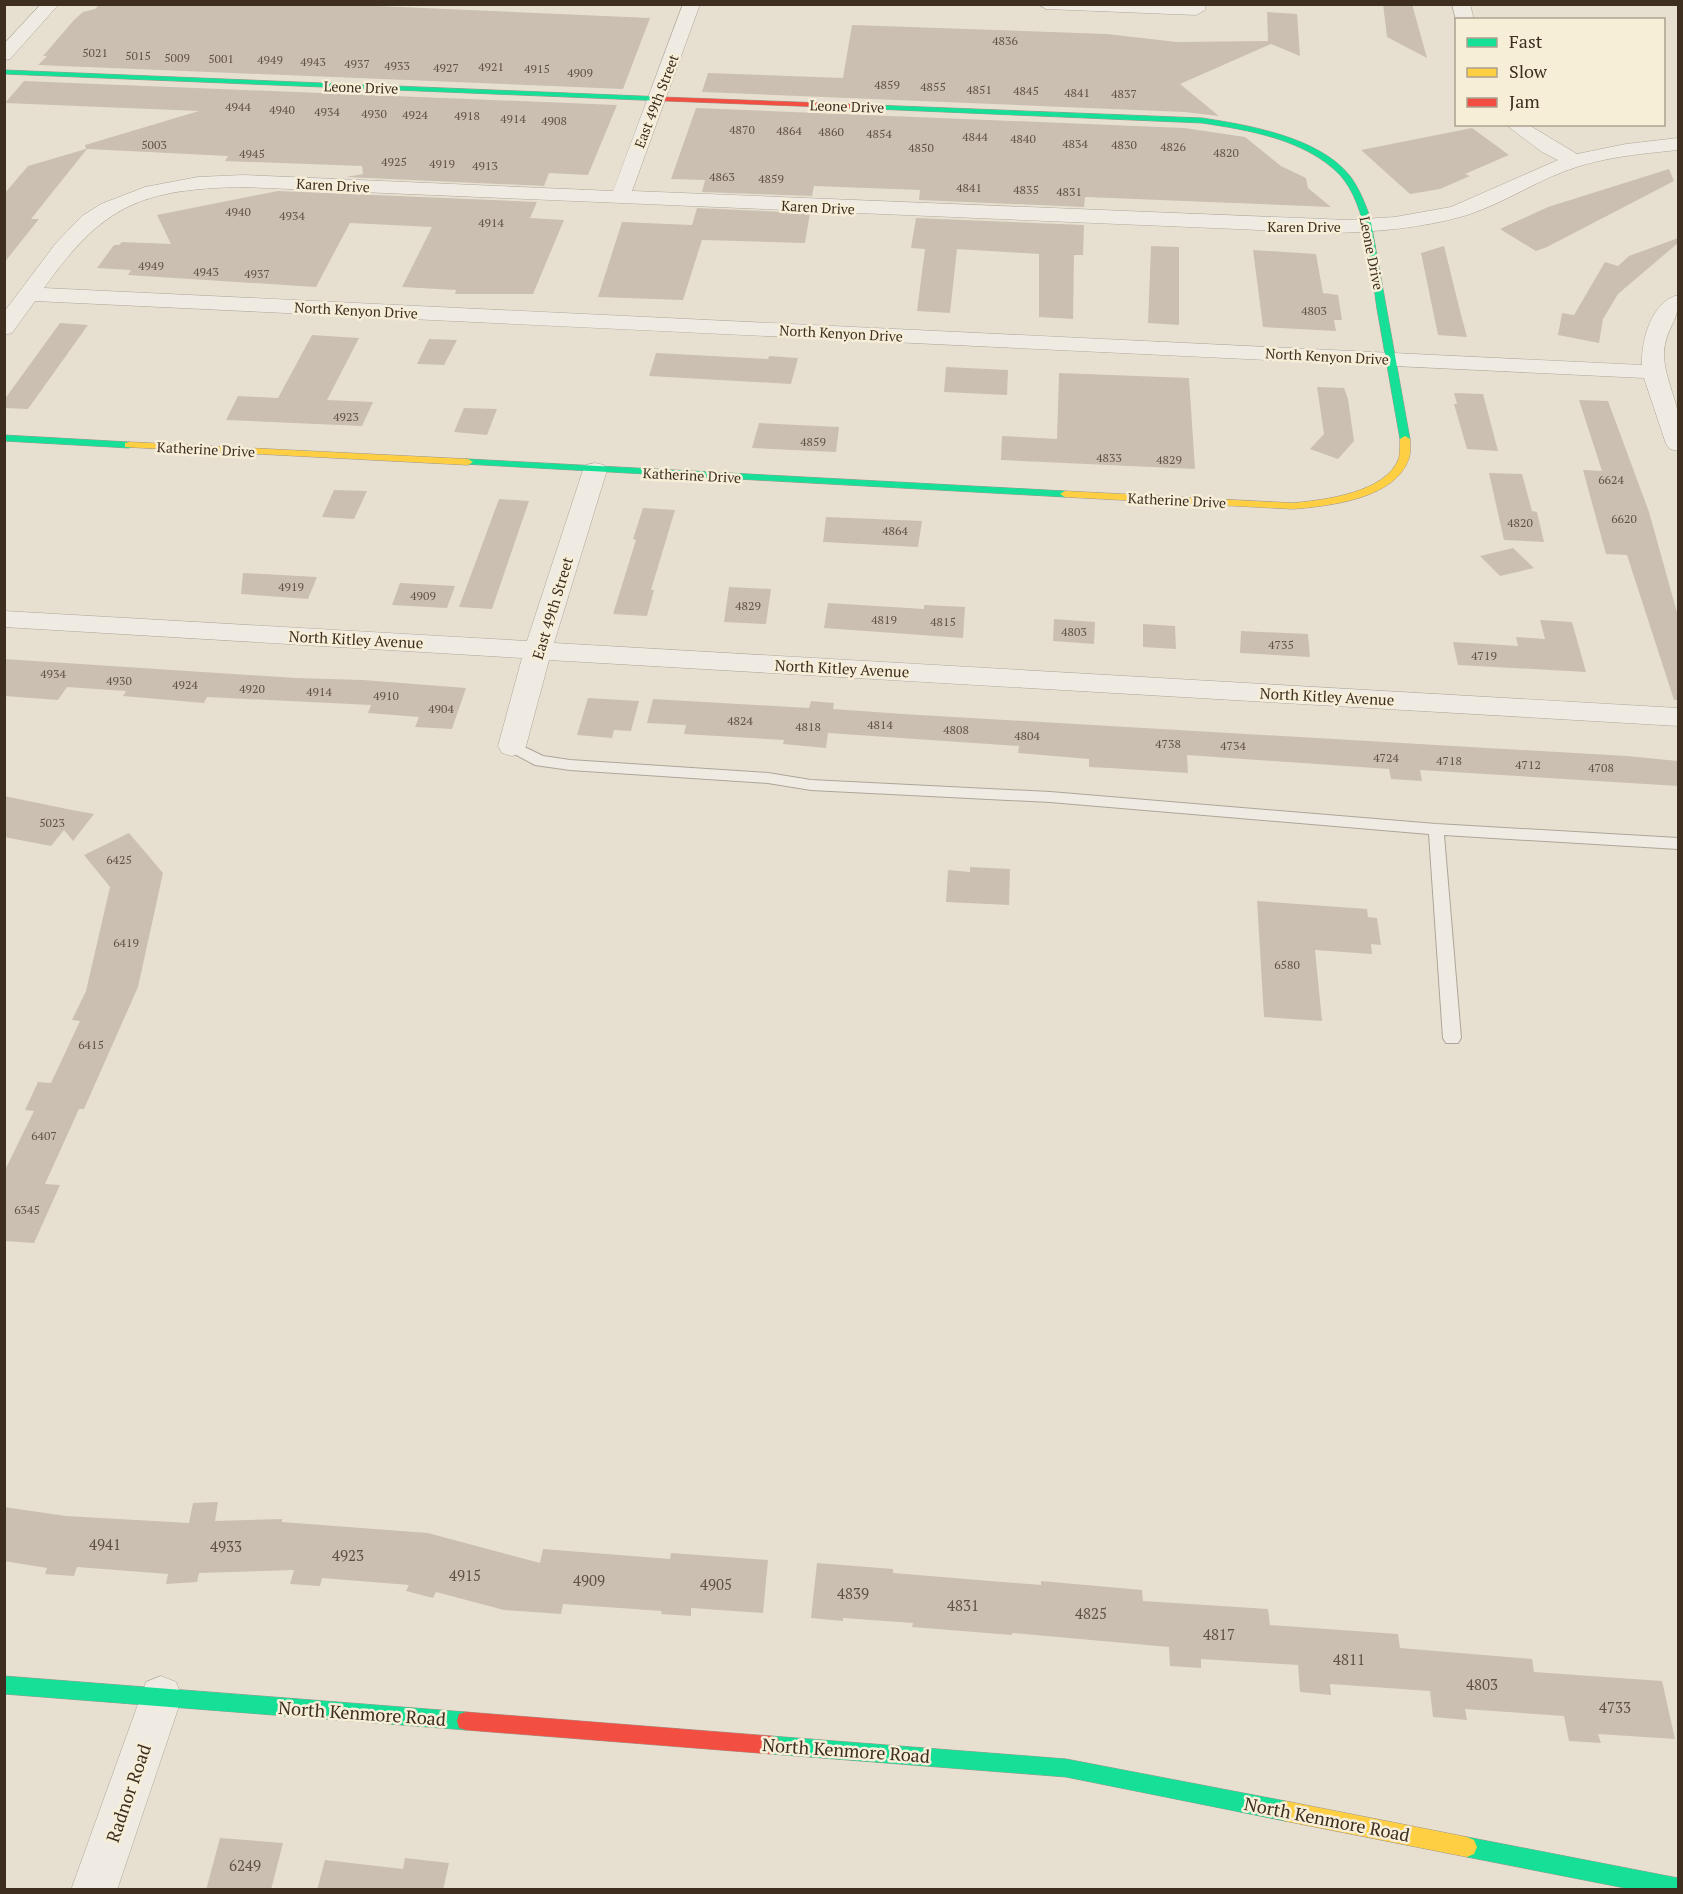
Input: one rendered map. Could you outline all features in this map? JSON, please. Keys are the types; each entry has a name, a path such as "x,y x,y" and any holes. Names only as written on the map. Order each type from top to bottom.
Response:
{"street":[{"path":"4,55 51,4"},
{"name":"East 49th Street","path":"620,198 692,4"},
{"path":"1046,4 1196,7"},
{"name":"Leone Drive","path":"4,72 1184,120 1227,124 1281,139 1324,159 1351,183 1360,200 1367,225 1407,446 1398,468 1389,478 1376,486"},
{"path":"1517,126 1549,148 1575,161"},
{"name":"Karen Drive","path":"4,328 74,235 95,218 141,196 187,185 243,182 1277,227 1367,225 1422,219 1458,211 1498,197 1575,161 1633,149 1678,144"},
{"name":"North Kenyon Drive","path":"30,294 1653,372"},
{"path":"1678,302 1663,320 1655,337 1651,356 1653,372 1678,444"},
{"name":"Katherine Drive","path":"4,438 1293,506 1334,502 1376,486"},
{"name":"East 49th Street","path":"512,746 538,650 595,470"},
{"name":"North Kitley Avenue","path":"4,619 1678,717"},
{"name":"North Kenmore Road","path":"4,1685 1066,1768 1678,1888"},
{"name":"Radnor Road","path":"94,1890 161,1697"}],"lane":[{"path":"512,746 540,761 570,765 768,778 811,785 1050,797 1436,829 1678,844"},
{"path":"1436,829 1452,1038"}],"building":[{"path":"100,4 354,5 650,18 623,89 38,65 74,20 83,12 95,9"},
{"path":"1383,4 1412,4 1427,58 1387,37"},
{"path":"1267,12 1297,14 1300,56 1271,44 1180,84 1219,116 1184,112 702,92 708,73 843,78 852,25 1107,34 1177,42 1268,41"},
{"path":"24,81 617,105 588,175 549,173 544,186 346,177 363,174 362,166 225,161 228,156 87,149 31,219 39,219 4,263 4,194 28,166 86,149 85,145 199,111 5,103"},
{"path":"696,108 1184,128 1245,137 1281,166 1306,178 1308,188 1331,207 1085,197 1084,207 919,200 920,190 814,186 812,196 702,192 705,180 671,179"},
{"path":"1472,128 1509,155 1465,174 1470,176 1440,189 1410,194 1361,150"},
{"path":"1669,169 1674,181 1536,251 1500,229 1548,207"},
{"path":"278,191 537,202 530,218 564,220 533,294 455,294 456,290 402,287 432,227 350,223 316,287 128,275 131,270 97,268 114,245 122,242 171,244 157,215"},
{"path":"697,208 810,213 805,243 702,240 683,300 598,297 622,222 692,225"},
{"path":"916,218 1084,225 1083,255 1074,255 1073,319 1039,317 1039,254 957,249 950,313 917,311 925,249 911,248"},
{"path":"1678,238 1678,243 1618,294 1603,319 1599,343 1558,335 1562,313 1574,315 1605,262 1618,266 1629,256"},
{"path":"1151,246 1179,247 1179,325 1148,323"},
{"path":"1444,246 1467,337 1438,335 1421,253"},
{"path":"1253,250 1316,254 1323,293 1338,295 1342,320 1334,320 1336,331 1263,327"},
{"path":"60,323 88,325 28,409 4,408 4,400"},
{"path":"312,335 359,338 327,400 373,402 362,426 226,420 238,396 278,398"},
{"path":"429,339 457,340 444,365 417,364"},
{"path":"656,353 768,359 769,356 798,358 791,384 649,376"},
{"path":"946,367 1008,370 1007,395 944,392"},
{"path":"1059,373 1189,378 1195,469 1001,460 1002,436 1057,439"},
{"path":"1317,387 1344,388 1348,399 1354,441 1338,459 1310,449 1324,434"},
{"path":"1454,393 1483,394 1498,451 1467,449 1454,404 1457,404"},
{"path":"1579,400 1608,401 1649,512 1678,616 1678,700 1674,700 1627,555 1606,554 1583,470 1602,471"},
{"path":"464,408 497,409 487,435 454,432"},
{"path":"759,423 839,427 836,452 752,448"},
{"path":"1489,473 1522,474 1532,511 1537,512 1544,542 1504,540"},
{"path":"334,490 367,491 354,519 322,517"},
{"path":"499,499 529,501 492,609 459,607"},
{"path":"643,508 675,510 651,590 654,590 647,616 613,614 636,540 633,539"},
{"path":"826,517 922,521 918,547 823,542"},
{"path":"1513,548 1534,568 1500,576 1480,556"},
{"path":"243,573 317,577 308,599 241,594"},
{"path":"400,583 455,586 447,608 392,605"},
{"path":"729,587 771,589 766,624 724,622"},
{"path":"828,603 924,609 924,605 965,607 963,638 824,628"},
{"path":"1054,619 1095,622 1094,644 1053,641"},
{"path":"1540,620 1572,622 1586,672 1458,665 1453,642 1518,646 1516,637 1545,639"},
{"path":"1143,624 1175,626 1176,649 1143,647"},
{"path":"1241,631 1308,634 1310,657 1240,653"},
{"path":"4,659 466,688 452,729 415,727 419,717 368,713 371,705 207,697 204,703 123,696 126,691 67,687 58,700 4,696"},
{"path":"588,698 639,701 631,731 614,730 612,738 577,735"},
{"path":"653,699 809,708 811,701 834,703 833,709 903,714 1627,756 1678,761 1678,786 1420,770 1422,781 1391,779 1389,769 1187,755 1188,773 1089,767 1089,759 1018,753 1019,746 828,733 826,748 783,744 784,740 684,734 686,725 647,723"},
{"path":"4,796 94,814 73,841 64,830 51,846 4,837"},
{"path":"129,833 163,873 138,987 84,1109 79,1109 45,1184 60,1185 34,1243 4,1241 4,1172 34,1111 25,1110 38,1082 51,1083 80,1021 72,1020 86,991 110,887 84,855"},
{"path":"970,867 1010,869 1009,905 946,902 948,870 970,872"},
{"path":"1257,901 1367,909 1368,917 1377,918 1381,945 1371,944 1372,954 1315,950 1322,1021 1264,1017"},
{"path":"218,1502 215,1521 282,1519 282,1522 428,1533 540,1563 543,1549 670,1559 671,1553 768,1560 763,1613 691,1608 691,1616 661,1614 662,1611 563,1604 561,1614 504,1610 436,1592 433,1598 406,1591 409,1585 322,1578 320,1586 290,1584 294,1570 199,1573 197,1582 166,1584 168,1574 77,1567 74,1576 45,1574 47,1568 4,1561 4,1507 66,1516 189,1523 193,1503"},
{"path":"817,1563 893,1569 893,1573 1041,1585 1041,1581 1142,1590 1143,1601 1268,1609 1270,1625 1398,1634 1400,1648 1532,1659 1534,1672 1662,1681 1675,1739 1598,1734 1601,1743 1569,1741 1564,1716 1465,1709 1467,1720 1433,1717 1430,1691 1330,1684 1331,1695 1300,1692 1298,1665 1201,1659 1201,1668 1170,1666 1169,1647 912,1627 913,1623 811,1618"},
{"path":"220,1838 283,1843 271,1890 206,1890"},
{"path":"405,1858 449,1863 443,1890 317,1890 325,1860 403,1869"}],"traffic: fast":[{"path":"4,72 665,99"},
{"path":"851,106 1202,121 1239,126 1275,135 1307,149 1336,167 1346,178 1358,196 1366,217 1405,439"},
{"path":"4,438 129,445"},
{"path":"468,462 1065,494"},
{"path":"4,1685 466,1721"},
{"path":"771,1745 1066,1768 1285,1811"},
{"path":"1467,1847 1678,1888"}],"traffic: slow":[{"path":"1065,494 1309,505 1347,498 1383,483 1396,472 1404,457 1405,439"},
{"path":"129,445 468,462"},
{"path":"1285,1811 1467,1847"}],"traffic: jam":[{"path":"665,99 851,106"},
{"path":"466,1721 771,1745"}]}
